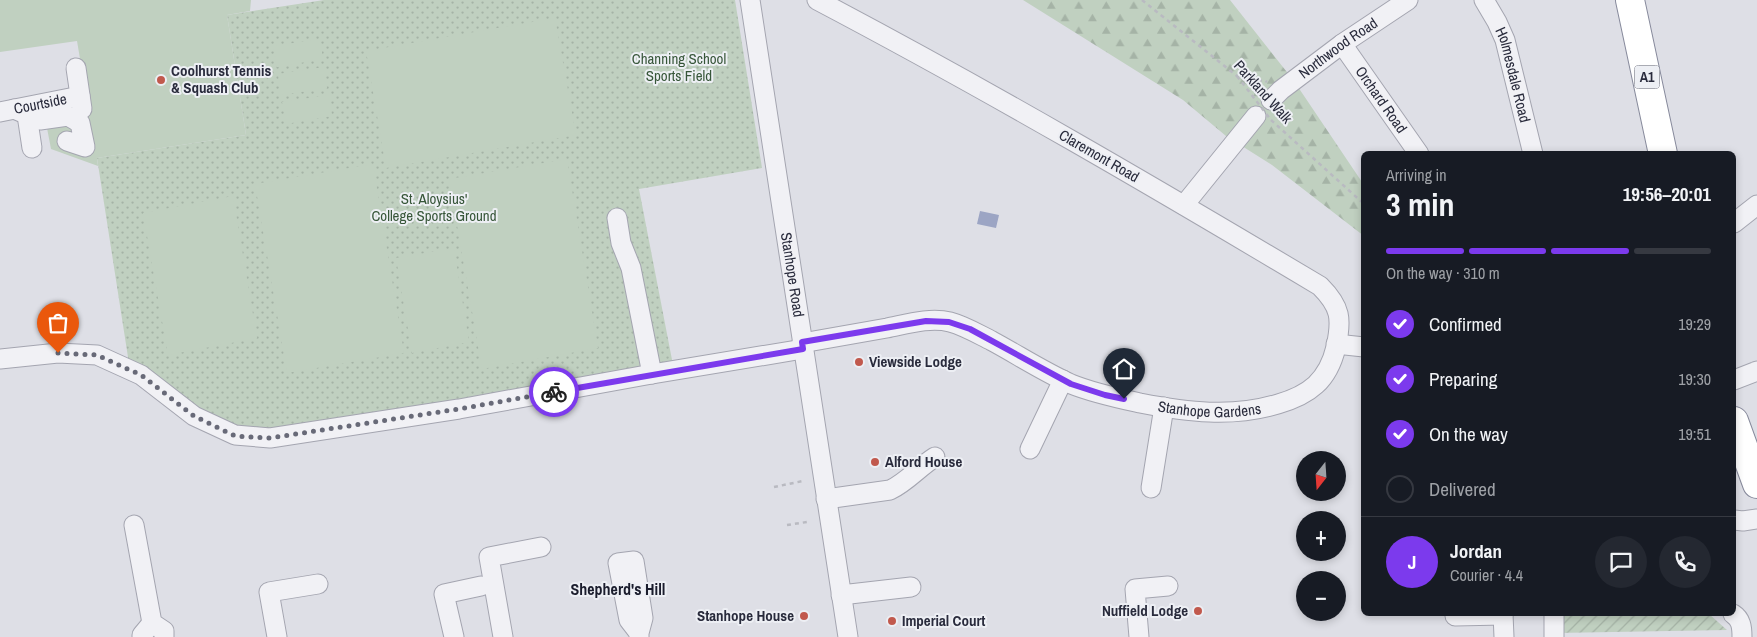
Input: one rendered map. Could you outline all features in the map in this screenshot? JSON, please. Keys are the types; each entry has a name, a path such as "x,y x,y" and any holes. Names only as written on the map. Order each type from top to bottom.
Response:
{"highway":[{"name":"A1","path":"1630,0 1662,151"},
{"path":"1736,426 1757,484"}],"street":[{"name":"Stanhope Road","path":"750,0 848,637"},
{"name":"Claremont Road","path":"817,0 929,59 1184,205 1320,286 1338,308 1339,328 1336,345"},
{"name":"Northwood Road","path":"1276,95 1342,44 1408,0"},
{"name":"Holmesdale Road","path":"1484,0 1505,40 1532,151"},
{"name":"Orchard Road","path":"1342,44 1417,151"},
{"name":"Courtside","path":"14,112 81,103 76,68"},
{"path":"14,112 40,120 68,116 80,123 85,148 67,141"},
{"path":"14,112 32,148"},
{"path":"1184,205 1264,118"},
{"path":"1736,221 1757,205"},
{"path":"617,218 621,242 631,268 652,374"},
{"name":"Stanhope Gardens","path":"0,359 58,353 97,355 141,375 194,416 235,436 270,438 459,409 802,346 926,321 949,322 970,329 1063,380 1105,395 1178,410 1219,414 1258,410 1295,399 1310,390 1324,377 1333,360 1336,345"},
{"path":"1336,345 1361,347"},
{"path":"1736,379 1757,371"},
{"path":"1030,449 1063,380"},
{"path":"1151,488 1164,407"},
{"path":"826,499 890,490 898,486 921,465 935,457"},
{"path":"134,525 147,630 164,631 164,637"},
{"path":"503,637 489,556 540,548"},
{"path":"277,637 269,592 318,584"},
{"path":"454,637 444,594 480,586"},
{"path":"1140,637 1135,589 1168,586"},
{"path":"842,595 911,587"},
{"path":"1503,616 1504,637"},
{"path":"1554,616 1554,637"},
{"path":"1736,616 1741,623 1742,637"}],"path":[{"name":"Parkland Walk","path":"1142,0 1237,76 1264,118 1361,201"},
{"path":"1237,76 1249,82 1264,80 1276,95"},
{"path":"774,487 804,481"},
{"path":"787,525 807,522"}],"green space":[{"name":"Coolhurst Tennis & Squash Club","path":"0,0 251,0 250,11 227,15 246,135 97,158 98,166 51,149 47,128 66,103 89,112 77,41 0,52"},
{"name":"St. Aloysius' College Sports Ground","path":"324,0 735,0 762,168 639,189 674,370 235,435 130,370 97,158 246,135 227,15"},
{"path":"1023,0 1230,0 1294,81 1361,181 1361,234 1272,165 1226,136 1183,100"},
{"path":"555,18 576,135 386,168 366,51"},
{"path":"320,39 323,59 277,67 273,46"},
{"path":"324,67 327,88 281,95 278,74"},
{"path":"329,95 332,116 286,124 282,102"},
{"path":"567,159 598,348 482,369 449,179"},
{"path":"373,164 404,353 287,373 255,184"},
{"path":"233,196 257,338 168,355 143,213"},
{"path":"454,248 469,342 412,353 396,258"},
{"path":"1556,616 1711,616 1727,630 1556,633"}],"water":[{"path":"980,211 999,215 996,228 977,224"}],"way so far":[{"path":"58,353 97,355 141,375 194,416 235,436 270,438 459,409 554,392"}],"place":[{"name":"Coolhurst Tennis & Squash Club","path":"161,80"},
{"name":"Viewside Lodge","path":"859,362"},
{"name":"Alford House","path":"875,462"},
{"name":"Nuffield Lodge","path":"1198,611"},
{"name":"Stanhope House","path":"804,616"},
{"name":"Imperial Court","path":"892,621"}],"district":[{"name":"Shepherd's Hill","path":"618,589"}],"route":[{"path":"554,392 803,349 802,342 926,321 949,322 970,329 1071,384 1124,399"}],"park label":[{"name":"Channing School Sports Field","path":"679,68"}]}
